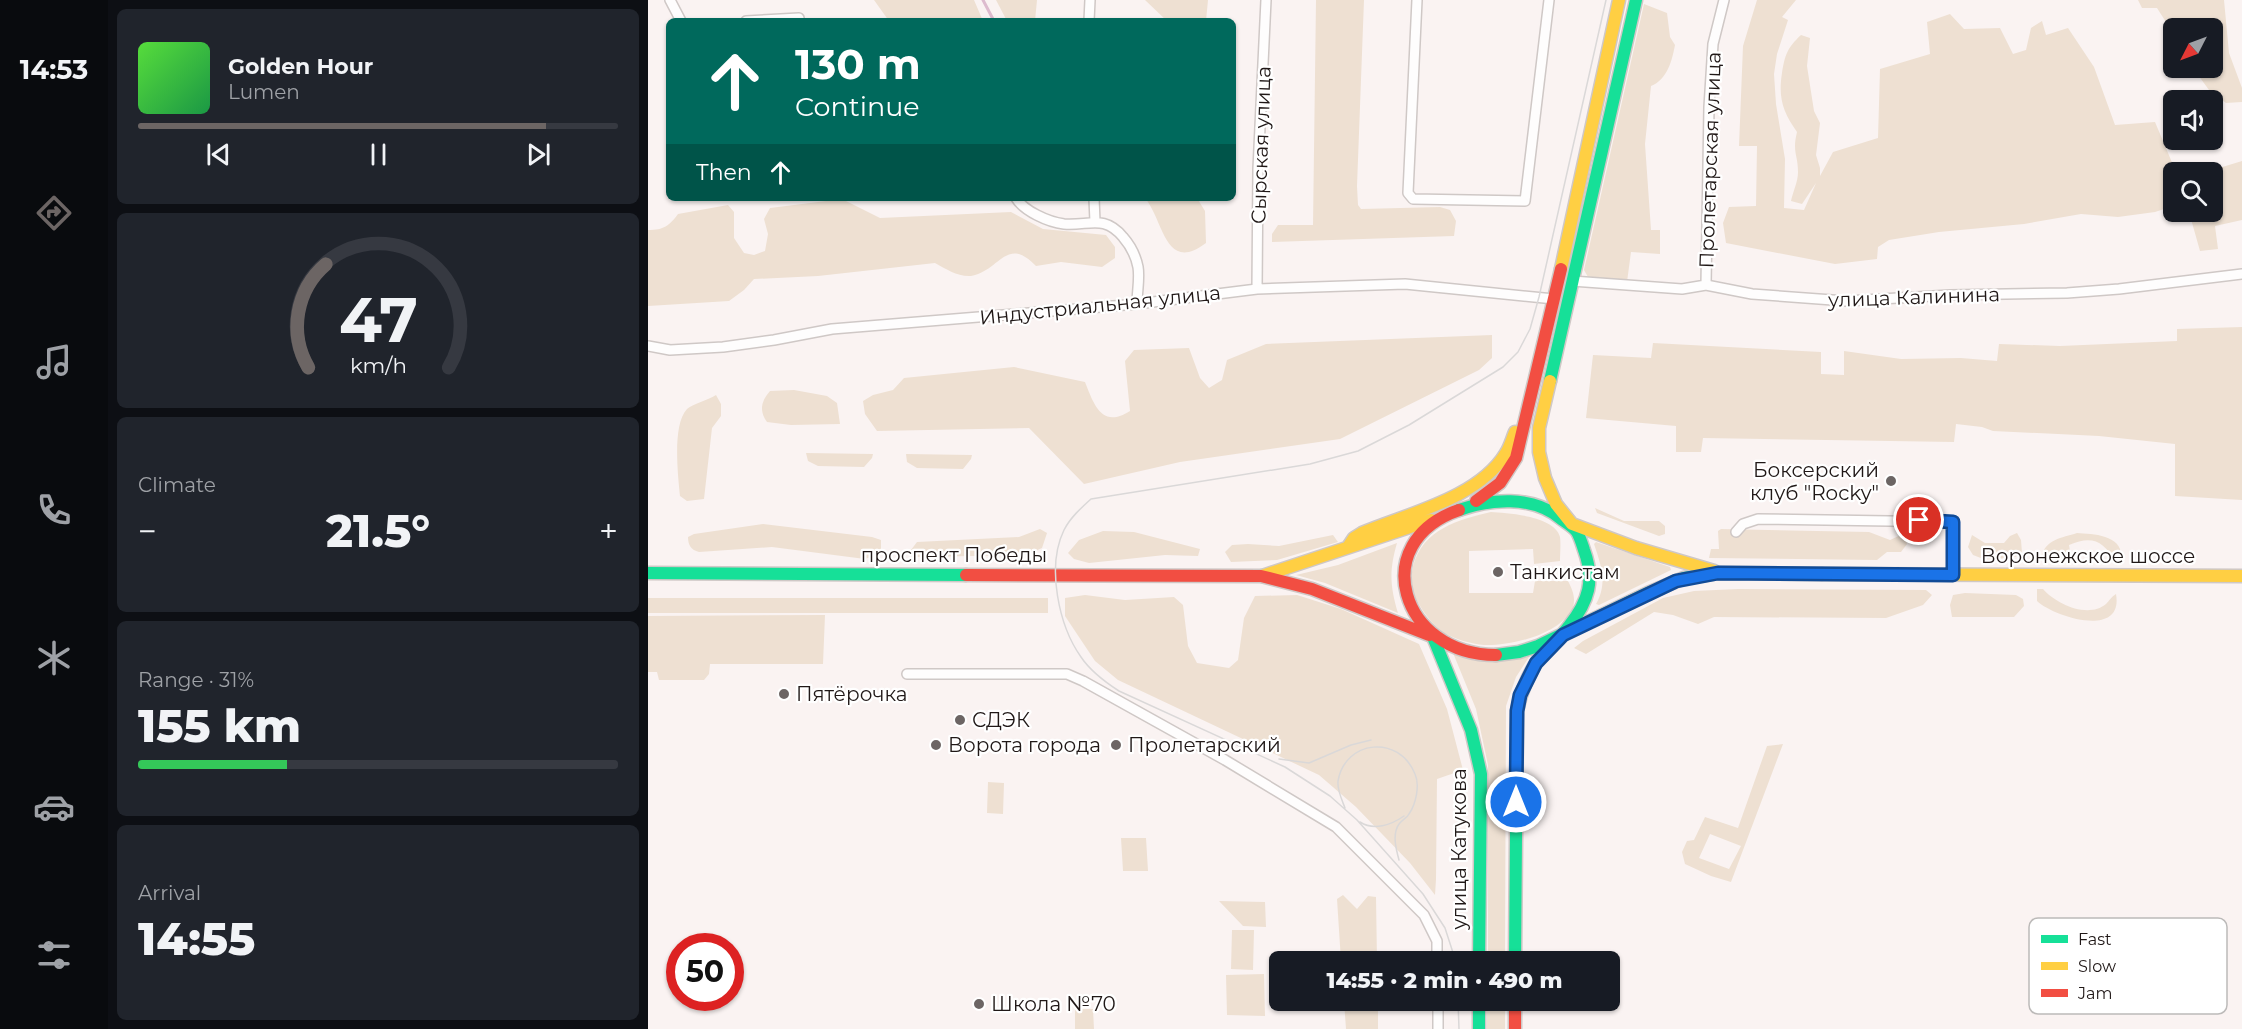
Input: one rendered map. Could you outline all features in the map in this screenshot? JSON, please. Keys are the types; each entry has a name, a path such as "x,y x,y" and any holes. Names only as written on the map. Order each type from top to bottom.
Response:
{"main road":[{"path":"1261,576 1464,507 1492,492 1508,476 1516,458 1554,299 1619,0"},
{"path":"1515,951 1517,711 1520,695 1527,677 1544,652 1563,635 1582,606 1591,578 1587,550 1572,524 1556,504 1540,465 1538,440 1636,0"},
{"path":"1348,547 1362,532 1429,506 1474,485 1496,469 1506,456 1513,440 1525,392 1532,385"},
{"path":"1464,507 1503,500 1521,500 1553,512 1572,524 1636,548 1718,573"},
{"path":"1433,637 1417,619 1404,590 1402,576 1405,558 1412,543 1439,517"},
{"name":"проспект Победы","path":"648,573 1261,576"},
{"path":"1261,576 1312,590 1471,652 1499,655 1535,647 1676,581 1718,573"},
{"name":"Воронежское шоссе","path":"1718,573 2242,576"},
{"name":"улица Катукова","path":"1433,637 1454,682 1471,730 1481,774 1479,951"},
{"path":"1479,1011 1479,1029"},
{"path":"1515,1011 1515,1029"}],"street":[{"path":"670,0 679,18"},
{"path":"1089,18 1090,0"},
{"name":"Сырская улица","path":"1257,289 1258,169 1266,0"},
{"path":"1417,0 1408,193 1413,199 1525,201 1549,0"},
{"name":"Пролетарская улица","path":"1706,285 1709,107 1713,44 1724,0"},
{"path":"1018,201 1039,216 1063,224 1095,222 1109,224 1116,228 1129,244 1138,266 1137,304"},
{"path":"1094,201 1095,222"},
{"name":"улица Калинина","path":"1572,281 1682,289 1706,285 1752,294 1846,301 1950,295 2077,292 2242,274"},
{"name":"Индустриальная улица","path":"648,346 670,350 723,347 832,329 1137,304 1257,289 1405,284 1554,299"},
{"path":"1736,532 1743,524 1758,519 1953,522 1953,575"},
{"path":"907,674 1067,674 1083,681 1225,760 1336,827 1424,915 1437,941 1437,951"},
{"path":"1437,1011 1438,1029"}],"shaded area":[{"path":"874,0 974,0 982,18 887,18"},
{"path":"996,0 1037,0 1035,18 1005,18"},
{"path":"1145,0 1208,0 1206,18 1164,18"},
{"path":"1316,0 1364,0 1358,205 1361,209 1440,207 1450,210 1456,221 1454,236 1272,242 1272,234 1278,225 1313,225"},
{"path":"1757,0 1796,0 1782,17 1788,20 1777,54 1774,74 1776,104 1785,159 1784,208 1804,210 1816,183 1802,204 1791,201 1798,176 1795,149 1797,132 1785,111 1781,90 1784,61 1793,44 1801,35 1810,38 1807,66 1814,111 1820,123 1816,155 1820,176 1833,152 1878,138 1880,69 1930,54 1927,22 1950,14 1964,29 2000,28 2013,54 2026,50 2031,28 2042,21 2046,35 2068,28 2094,67 2115,125 2155,122 2163,141 2163,150 2167,150 2172,162 2163,162 2163,209 2118,217 2081,214 2024,224 1939,232 1889,240 1878,247 1877,259 1835,264 1726,243 1723,223 1729,207 1756,206 1757,146 1739,146 1743,46"},
{"path":"2138,0 2224,0 2229,53 2242,88 2242,102 2226,103 2223,101 2223,90 2209,90 2200,78 2223,78 2223,18 2163,18 2157,8 2142,8"},
{"path":"1644,4 1667,13 1670,37 1675,45 1665,75 1651,86 1645,144 1651,230 1660,230 1660,254 1631,252 1627,282 1588,277 1584,270"},
{"path":"2242,161 2242,220 2215,226 2218,249 2200,251 2192,222 2223,222 2223,167"},
{"path":"826,201 846,201 880,218 1011,212 1043,229 1106,235 1115,247 1115,258 1102,267 1061,262 1036,266 1026,257 1010,254 981,273 971,276 957,274 935,263 818,276 754,279 729,301 648,306 648,230 666,227 678,214 728,205 734,212 734,238 744,253 754,255 765,251 768,234 764,219 770,208"},
{"path":"1147,201 1199,201 1205,211 1206,243 1192,251 1182,252 1174,248 1167,241"},
{"path":"2242,327 2242,500 2175,496 2175,444 2099,436 1993,431 1982,427 1956,424 1954,442 1703,438 1701,452 1676,452 1676,426 1586,418 1593,355 1651,358 1653,343 1821,352 1821,374 1844,375 1844,351 1901,359 1961,358 1997,361 1999,344 2060,346 2177,341 2177,329"},
{"path":"1492,335 1492,358 1479,370 1340,439 1180,462 1084,484 1029,428 877,431 865,414 863,401 873,395 893,390 904,378 1014,367 1085,382 1100,412 1112,417 1130,411 1125,361 1134,350 1189,348 1200,378 1209,388 1222,380 1227,360 1266,344"},
{"path":"794,390 827,396 837,403 840,424 791,425 767,422 762,406 770,391"},
{"path":"716,395 721,404 721,416 712,428 704,499 687,501 680,496 677,451 679,426 687,409"},
{"path":"806,453 873,454 864,467 818,466 808,461"},
{"path":"906,454 972,455 963,469 917,468 907,462"},
{"path":"1595,508 1624,521 1659,521 1665,526 1665,534 1659,536 1597,513"},
{"path":"1491,512 1530,517 1550,524 1560,537 1560,561 1534,564 1533,549 1469,551 1469,593 1533,593 1535,581 1568,581 1574,600 1567,617 1546,632 1520,641 1484,645 1458,639 1437,627 1417,601 1412,587 1412,576 1418,553 1433,535 1454,523"},
{"path":"763,524 872,537 881,540 881,553 865,559 772,547 699,552 690,547 688,537 694,534"},
{"path":"1040,529 1047,533 1042,548 1026,555 912,557 911,550 917,542 1019,537"},
{"path":"1721,529 1869,532 1890,540 1903,534 1907,544 1901,552 1887,552 1877,560 1709,558 1711,549 1719,549 1718,531"},
{"path":"1103,531 1134,532 1200,549 1198,556 1165,555 1089,563 1074,559 1068,553 1079,540"},
{"path":"2017,533 2021,540 2022,553 2015,557 1986,560 1973,555 1968,547 1972,535 1985,543 2004,543 2010,536"},
{"path":"2077,533 2099,535 2113,540 2121,551 2121,559 2115,562 2102,545 2091,540 2069,545 2071,557 2059,561 2041,558 2050,543"},
{"path":"1333,535 1338,542 1277,560 1231,562 1225,552 1232,545 1279,546"},
{"path":"1596,542 1670,567 1671,570 1599,605 1596,604 1602,589 1602,581 1601,567 1594,544"},
{"path":"1397,543 1392,578 1393,595 1398,613 1325,583 1296,575 1338,565"},
{"path":"1738,589 1926,590 1932,595 1923,605 1886,618 1714,617 1698,624 1673,615 1654,612 1586,654 1574,648 1663,598 1694,591"},
{"path":"2037,589 2043,589 2056,600 2082,610 2099,608 2116,594 2116,608 2109,616 2099,620 2072,618 2037,601"},
{"path":"1965,593 2016,595 2023,599 2024,606 2014,617 1952,617 1950,605 1953,595"},
{"path":"1085,595 1125,600 1174,597 1183,605 1188,646 1197,663 1229,668 1238,660 1244,618 1255,596 1297,595 1341,609 1419,644 1447,709 1463,770 1437,779 1435,895 1410,863 1356,807 1319,775 1118,680 1095,661 1065,616 1065,598"},
{"path":"648,598 1048,598 1048,613 648,613"},
{"path":"825,615 823,664 710,664 709,674 704,680 659,680 657,672 648,672 648,616"},
{"path":"1451,648 1533,651 1516,677 1506,706 1505,951 1488,951 1488,765 1476,709"},
{"path":"1783,744 1731,882 1685,864 1682,852 1687,841 1694,840 1705,817 1738,828 1767,746","holes":["1710,834 1741,846 1729,869 1699,858"]},
{"path":"988,782 1004,783 1003,814 987,813"},
{"path":"1121,838 1146,838 1148,871 1123,871"},
{"path":"1343,895 1357,909 1368,896 1376,897 1377,951 1340,951 1337,899"},
{"path":"1219,901 1265,902 1266,927 1243,926"},
{"path":"1232,930 1254,930 1253,970 1231,969"},
{"path":"1264,974 1265,1016 1227,1015 1226,975"},
{"path":"1075,1009 1093,1009 1094,1029 1075,1029"},
{"path":"1345,1011 1378,1011 1378,1029 1346,1029"},
{"path":"1487,1011 1505,1011 1505,1029 1487,1029"}],"waterway":[{"path":"983,0 992,18"}],"tram line":[{"path":"1452,951 1445,928 1423,894 1357,820 1330,796 1285,767 1119,691 1094,672 1073,644 1061,613 1056,561 1066,526 1091,499 1310,464 1358,451 1409,425 1503,367 1518,352 1530,329 1539,297 1606,0"},
{"path":"1279,759 1309,763 1351,745 1371,740"},
{"path":"1345,808 1338,781 1343,767 1351,757 1361,750 1373,747 1397,752 1407,761 1415,774 1417,789 1411,810 1397,828 1395,842 1399,860"},
{"path":"1360,822 1365,825 1382,826 1404,816"},
{"path":"1458,1011 1459,1029"}],"traffic: fast":[{"path":"1550,381 1636,0"},
{"path":"1459,510 1484,503 1511,501 1524,502 1549,511 1572,526 1577,532 1589,571 1588,590 1581,608 1565,631 1534,666 1520,697 1517,711 1515,951"},
{"path":"648,573 966,575"},
{"path":"1496,655 1519,652 1538,646 1684,578 1718,573 1822,574"},
{"path":"1433,637 1471,730 1481,774 1479,951"},
{"path":"1479,1011 1479,1029"}],"traffic: slow":[{"path":"1561,269 1619,0"},
{"path":"1550,381 1539,428 1539,452 1545,478 1556,504 1572,524 1636,548 1714,571"},
{"path":"1348,547 1354,538 1362,533 1441,503 1478,482 1494,469 1506,453 1515,432"},
{"path":"1262,576 1431,520"},
{"path":"1822,574 2242,576"}],"traffic: jam":[{"path":"1476,501 1500,483 1516,458 1561,269"},
{"path":"1459,510 1430,525 1412,546 1405,570 1407,594 1418,618 1437,637 1463,650 1496,655"},
{"path":"966,575 1261,576 1312,589 1429,635"},
{"path":"1515,1011 1515,1029"}],"place":[{"name":"Боксерский клуб \"Rocky\"","path":"1891,481"},
{"name":"Танкистам","path":"1498,572"},
{"name":"Пятёрочка","path":"784,694"},
{"name":"СДЭК","path":"960,720"},
{"name":"Ворота города","path":"936,745"},
{"name":"Пролетарский","path":"1116,745"},
{"name":"Школа №70","path":"979,1004"}],"route":[{"path":"1516,802 1517,711 1520,695 1536,663 1544,652 1563,635 1676,581 1718,573 1953,575 1953,522 1919,520"}]}
